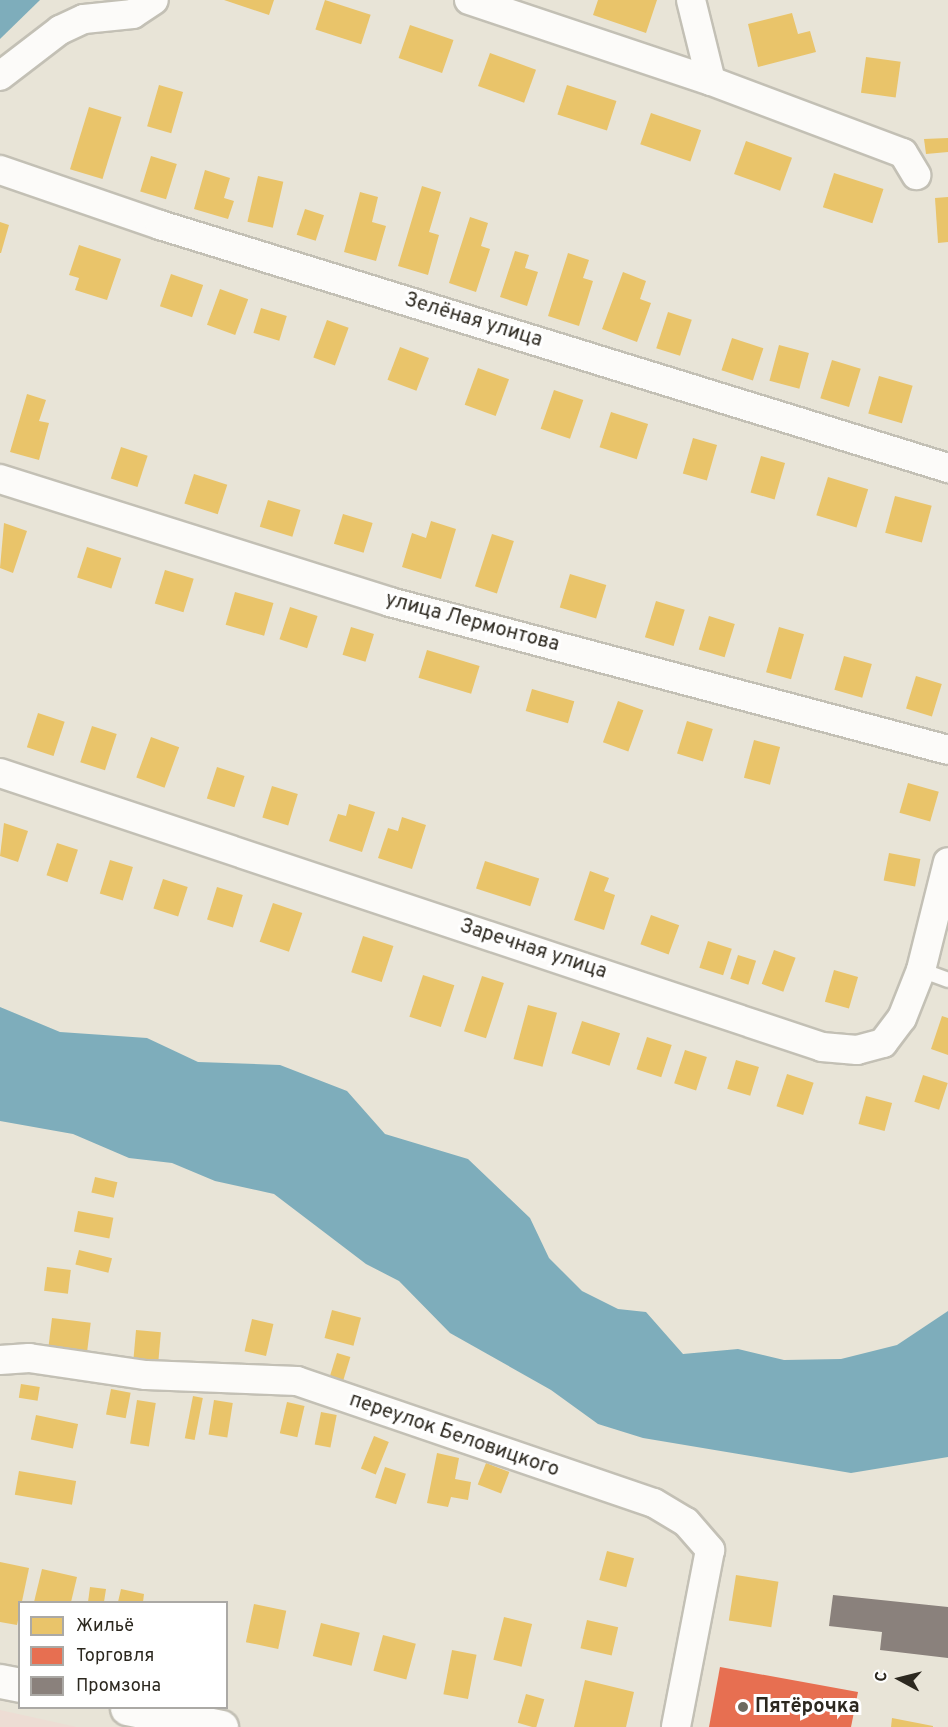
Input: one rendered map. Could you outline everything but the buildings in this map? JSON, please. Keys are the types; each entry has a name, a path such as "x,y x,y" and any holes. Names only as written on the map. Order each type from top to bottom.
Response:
{"street":[{"path":"0,76 60,30 84,19 133,14 154,0"},
{"path":"469,0 711,81 903,153 916,175"},
{"path":"691,0 711,81"},
{"name":"Зелёная улица","path":"0,170 150,221 948,468"},
{"name":"улица Лермонтова","path":"0,479 390,602 948,750"},
{"name":"Заречная улица","path":"0,774 822,1047 857,1050 884,1043 902,1018 921,970 948,862"},
{"name":"переулок Беловицкого","path":"0,1360 29,1358 146,1375 297,1381 654,1503 686,1522 710,1550 676,1727"},
{"path":"0,1681 18,1685"},
{"path":"136,1709 221,1727"}],"lane":[{"path":"921,970 948,980"}],"shaded area":[{"path":"0,1710 77,1727 0,1727"}],"water":[{"path":"0,0 40,0 0,39"},
{"path":"0,1007 60,1032 147,1038 198,1062 280,1065 347,1091 385,1134 468,1159 530,1218 549,1258 582,1291 618,1309 646,1312 683,1354 738,1349 784,1360 841,1359 897,1345 948,1311 948,1457 851,1473 643,1438 598,1424 551,1390 450,1333 399,1281 366,1264 274,1194 215,1181 172,1163 129,1158 73,1134 0,1121"}],"place":[{"name":"Пятёрочка","path":"743,1707"}]}
